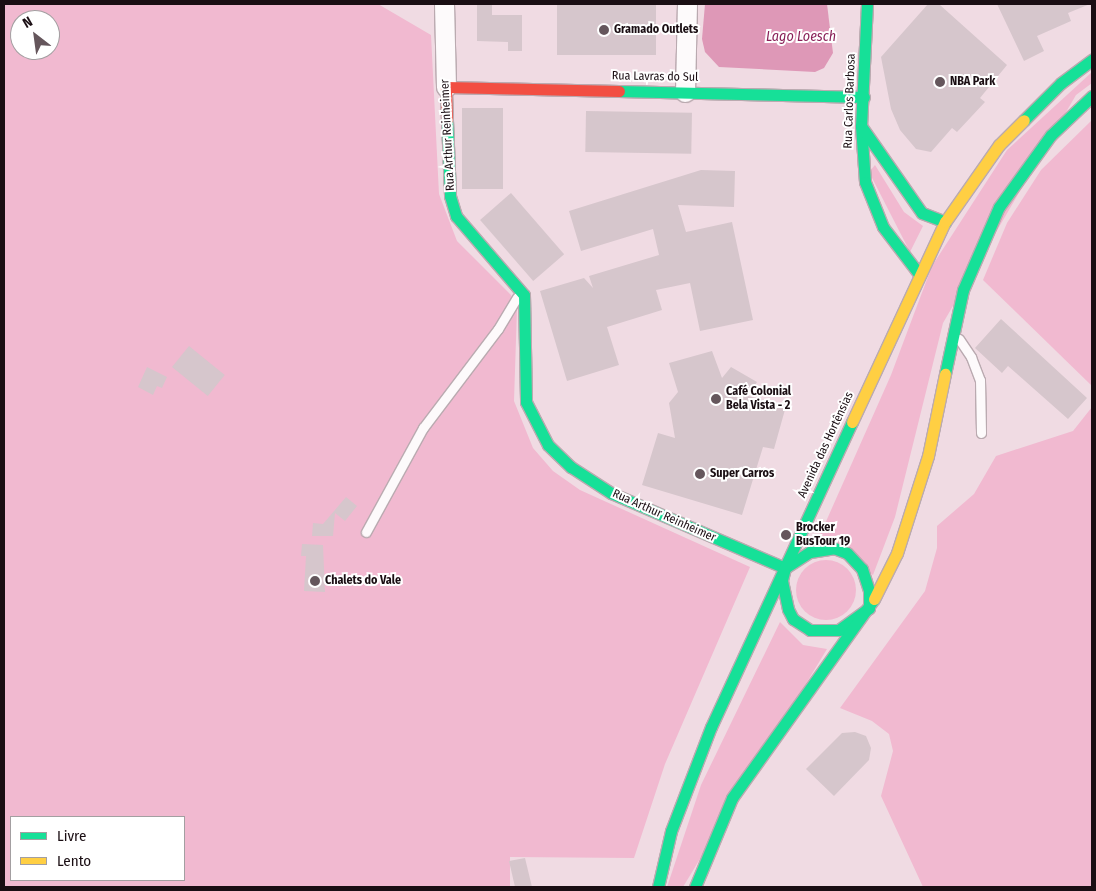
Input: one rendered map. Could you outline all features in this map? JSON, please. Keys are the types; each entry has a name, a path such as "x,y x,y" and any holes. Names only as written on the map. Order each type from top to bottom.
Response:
{"main road":[{"name":"Rua Carlos Barbosa","path":"867,4 864,97 861,126 865,182 872,204 896,247 919,274"},
{"name":"Avenida das Hortênsias","path":"658,887 685,790 737,667 919,274 945,222 999,145 1053,90 1092,60"},
{"name":"Rua Lavras do Sul","path":"446,86 864,97"},
{"name":"Rua Arthur Reinheimer","path":"446,86 450,196 456,216 521,288 524,295 526,402 548,445 571,467 611,493 784,568"},
{"path":"695,887 714,834 732,798 771,738 869,608 897,553 928,456 951,329 963,290 999,207 1051,134 1092,96"},
{"path":"861,126 922,213 945,222"},
{"path":"834,548 847,553 864,576 869,608 839,630 810,630 794,618 788,609 782,580 784,568 823,549 834,548"}],"street":[{"name":"Rua Arthur Reinheimer","path":"444,4 446,86"},
{"path":"686,92 687,4"}],"lane":[{"path":"366,532 423,428 498,329 521,288"},
{"path":"951,329 972,357 980,380 981,434"}],"path":[{"path":"283,887 410,887"}],"shaded area":[{"path":"4,4 378,4 431,35 439,194 457,241 511,295 517,309 514,401 533,448 553,471 580,490 750,567 665,764 634,858 510,857 510,887 4,887"},
{"path":"1092,72 1092,83 1076,95 943,323 895,517 873,575 816,544 891,375 932,266 1007,150"},
{"path":"1092,120 1092,386 983,280 1007,223 1041,170"},
{"path":"875,165 904,212 923,226 910,252 869,172"},
{"path":"1092,407 1092,887 923,887 881,796 893,751 889,734 872,721 840,708 925,591 937,548 937,526 974,494 996,456 1073,431"},
{"path":"826,560 843,565 851,573 856,590 851,607 843,615 826,620 809,615 801,607 796,590 801,573 809,565"},
{"path":"780,622 803,645 827,649 683,887 667,887 701,785"}],"water":[{"name":"Lago Loesch","path":"705,4 827,4 833,53 824,68 815,72 719,67 705,52 702,39"}],"building":[{"path":"477,4 492,4 492,15 522,15 522,51 508,51 508,42 477,41"},
{"name":"Gramado Outlets","path":"557,4 656,4 656,55 557,55"},
{"name":"NBA Park","path":"928,4 940,5 1007,65 980,98 985,102 957,132 952,128 931,152 916,149 900,130 891,109 881,57"},
{"path":"997,4 1090,4 1068,13 1071,21 1037,36 1044,51 1024,61"},
{"path":"462,108 503,108 503,189 462,189"},
{"path":"586,111 692,113 691,154 585,152"},
{"path":"701,170 735,171 734,207 678,205 686,232 732,222 753,320 700,331 690,283 656,290 662,310 607,327 619,365 567,381 540,291 584,278 593,288 589,276 659,255 653,229 581,251 569,211"},
{"path":"511,193 564,254 533,281 480,220"},
{"path":"1001,319 1087,398 1068,419 1008,366 1002,373 975,348"},
{"path":"189,346 225,375 208,396 172,367"},
{"path":"712,351 722,378 731,367 757,382 748,396 786,406 774,449 763,447 742,515 642,485 658,433 675,438 669,403 678,392 669,363"},
{"path":"147,367 167,377 162,388 157,386 153,395 138,387"},
{"path":"346,497 357,506 345,521 335,513 333,536 312,536 313,523 323,524"},
{"path":"302,544 323,545 325,592 304,591 306,556 301,556"},
{"path":"855,732 866,736 871,748 869,760 834,796 806,769 842,733"},
{"path":"525,858 532,887 515,887 509,861"}],"traffic: fast":[{"path":"867,4 861,126 865,182 883,227 919,274"},
{"path":"1024,120 1061,83 1092,60"},
{"path":"619,91 864,97"},
{"path":"945,374 963,290 999,207 1051,135 1092,96"},
{"path":"447,120 450,196 456,216 524,295 526,402 548,445 571,467 611,493 785,568"},
{"path":"861,126 922,213 945,222"},
{"path":"658,887 671,831 711,727 852,422"},
{"path":"834,548 847,553 862,569 869,591 869,608 839,630 810,630 793,619 788,609 782,580 785,568 810,552 834,548"},
{"path":"695,887 732,798 874,599"}],"traffic: slow":[{"path":"852,422 945,222 999,145 1024,120"},
{"path":"874,599 897,553 928,456 945,374"}],"traffic: jam":[{"path":"447,120 446,87 619,91"}],"place":[{"name":"Gramado Outlets","path":"604,30"},
{"name":"NBA Park","path":"940,82"},
{"name":"Café Colonial Bela Vista - 2","path":"716,399"},
{"name":"Super Carros","path":"700,474"},
{"name":"Brocker BusTour 19","path":"786,535"},
{"name":"Chalets do Vale","path":"315,581"}]}
